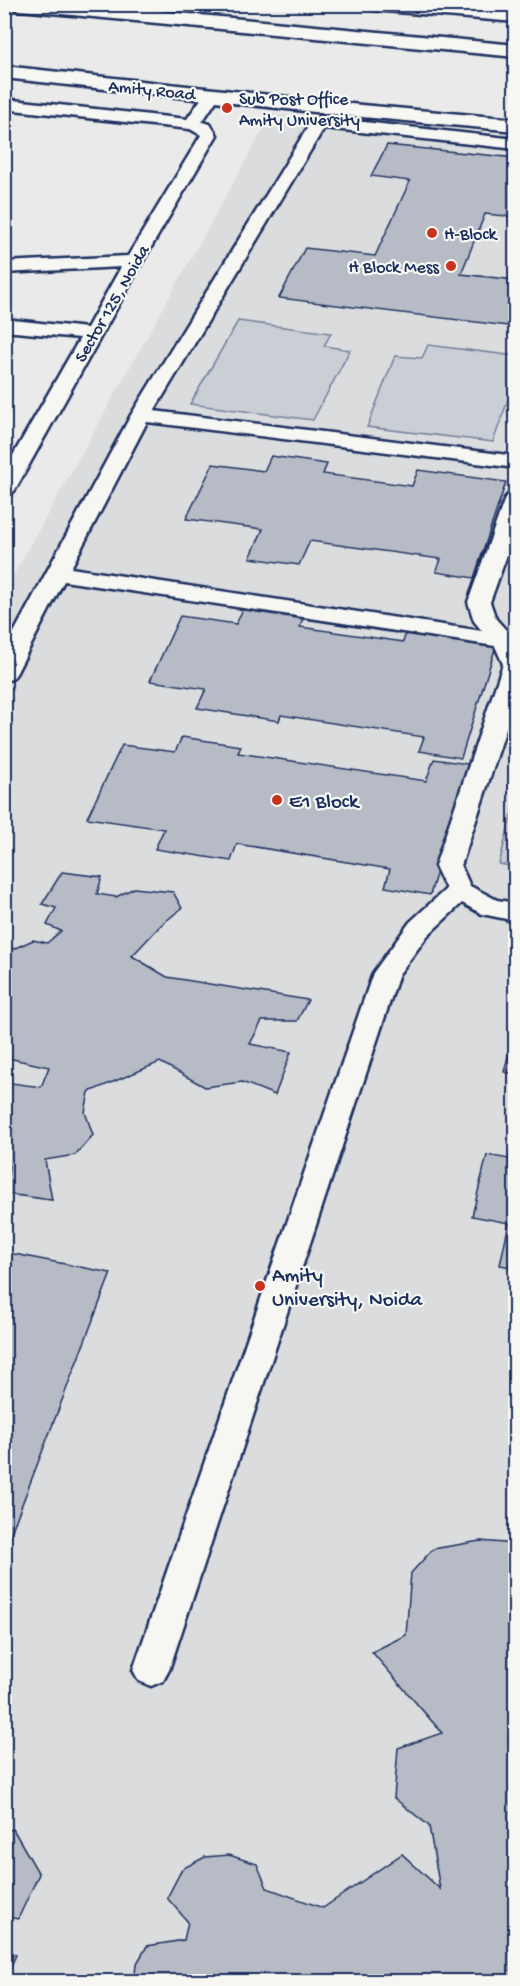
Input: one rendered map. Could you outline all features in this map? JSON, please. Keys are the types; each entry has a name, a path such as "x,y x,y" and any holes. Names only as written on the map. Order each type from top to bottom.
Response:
{"main road":[{"path":"19,4 516,51"},
{"path":"373,4 516,16"},
{"name":"Amity Road","path":"4,56 207,75"},
{"name":"Amity Road","path":"4,72 212,95 322,115 516,125"}],"lane":[{"path":"4,104 192,124 212,95"},
{"path":"4,674 141,415 322,115 516,144"},
{"name":"Sector 125, Noida","path":"4,490 134,261 209,135 204,128 192,124"},
{"path":"4,268 134,261"},
{"path":"4,325 93,334"},
{"path":"141,415 516,462"},
{"path":"516,498 478,602 485,621 504,641 514,664 448,866 460,891 491,908 516,912"},
{"path":"58,573 504,641"},
{"path":"151,1670 387,973 405,942 432,912 460,891"}],"shaded area":[{"name":"Amity University, Noida","path":"272,114 515,136 515,1981 5,1982 5,590"},
{"path":"238,321 331,333 324,346 350,350 313,420 190,404"},
{"path":"428,345 515,356 515,380 493,442 367,427 395,356 422,358"},
{"path":"515,801 515,867 499,864"}],"building":[{"name":"H-Block","path":"387,145 516,158 516,217 485,214 461,274 516,280 516,327 279,298 305,248 375,256 410,181 371,176"},
{"path":"271,456 327,464 323,474 412,486 418,470 506,482 474,578 436,572 441,559 310,541 299,565 250,558 263,529 186,519 213,464 264,471"},
{"name":"E1 Block","path":"244,607 304,616 300,627 403,642 406,633 496,646 461,758 419,751 424,737 281,715 279,721 197,708 206,689 150,681 180,616 236,624"},
{"name":"E1 Block","path":"182,737 241,746 238,753 426,781 434,759 468,764 430,895 385,887 390,869 237,844 231,861 155,849 164,829 87,818 122,745 175,752"},
{"path":"62,872 102,877 97,894 116,897 134,888 173,892 182,908 161,925 132,956 167,977 308,1000 297,1021 262,1021 250,1044 291,1052 275,1095 242,1082 205,1087 160,1062 89,1092 85,1112 93,1135 75,1155 45,1160 52,1200 7,1194 9,1164 4,1163 4,1082 41,1087 49,1067 4,1059 4,953 33,940 47,943 61,931 47,925 56,908 42,904"},
{"path":"516,1025 516,1074 504,1072"},
{"path":"516,1133 516,1268 500,1265 509,1223 472,1216 487,1155 509,1159"},
{"path":"4,1252 111,1273 4,1551"},
{"path":"480,1541 516,1544 516,1982 134,1982 136,1965 147,1946 184,1940 188,1922 167,1898 182,1869 205,1857 229,1855 257,1864 267,1888 323,1908 402,1854 440,1889 429,1826 394,1798 398,1748 442,1733 372,1652 406,1635 411,1573 433,1549"},
{"path":"13,1829 39,1874 18,1919 4,1916 4,1831"},
{"path":"4,1952 16,1955 4,1981"}],"place":[{"name":"Sub Post Office Amity University","path":"227,108"},
{"name":"H-Block","path":"432,233"},
{"name":"H Block Mess","path":"451,266"},
{"name":"E1 Block","path":"277,800"},
{"name":"Amity University, Noida","path":"260,1286"}]}
